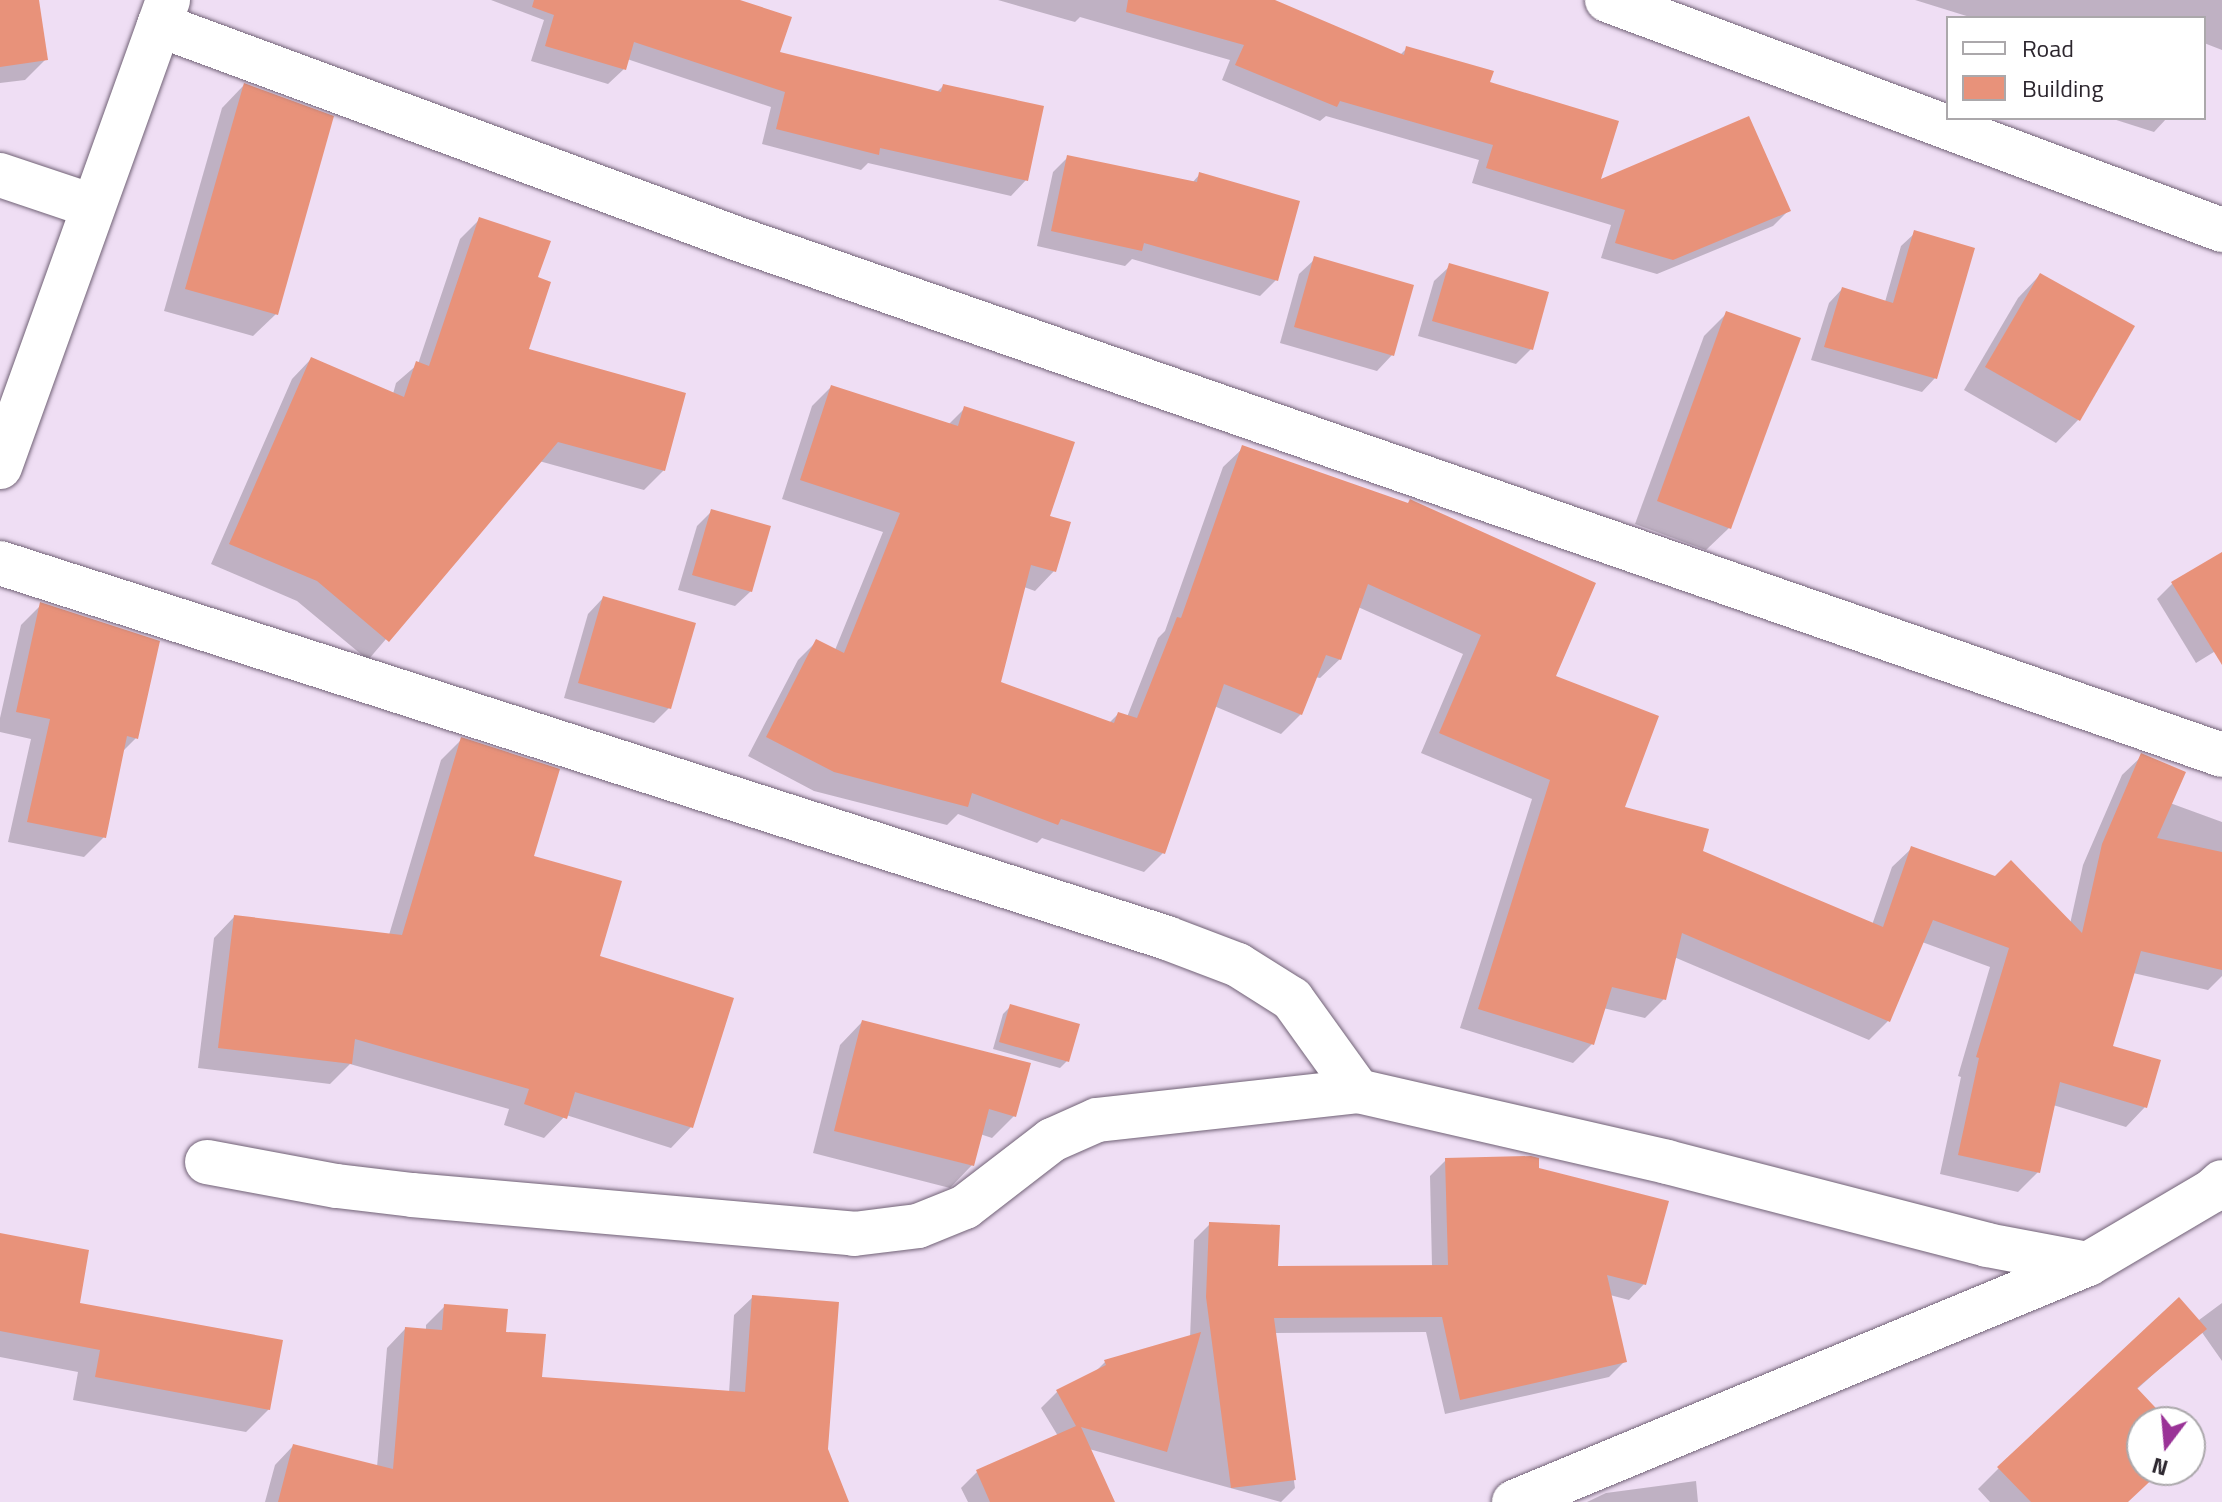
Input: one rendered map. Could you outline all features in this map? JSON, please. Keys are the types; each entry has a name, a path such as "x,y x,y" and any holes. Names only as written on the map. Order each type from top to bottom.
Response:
{"street":[{"path":"1607,0 2222,230"},
{"path":"0,467 164,12 710,229 2222,755"},
{"path":"0,175 92,206"},
{"path":"0,563 1167,938 1238,965 1292,999 1358,1091"},
{"path":"207,1162 337,1186 412,1195 854,1234 918,1226 965,1207 1052,1140 1097,1120 1358,1091 1667,1162 1987,1245 2088,1264"},
{"path":"1514,1502 2088,1264 2212,1191 2222,1182"}],"building":[{"path":"0,0 39,0 48,60 0,67"},
{"path":"534,0 740,0 792,17 780,52 941,92 943,84 1044,106 1028,181 880,148 879,155 776,129 785,92 634,42 626,70 545,46 554,15 532,7"},
{"path":"1128,0 1275,0 1404,55 1406,46 1494,71 1490,82 1619,121 1601,179 1749,116 1791,211 1673,260 1615,243 1625,210 1486,168 1493,145 1340,101 1337,107 1235,65 1244,45 1126,12"},
{"path":"244,83 334,116 278,315 185,289"},
{"path":"1067,155 1197,182 1199,172 1300,201 1278,281 1144,243 1142,251 1051,231"},
{"path":"479,217 551,241 538,277 551,282 529,349 686,393 665,471 558,442 389,642 317,581 229,544 311,357 404,397 416,361 429,366"},
{"path":"1914,230 1975,248 1937,379 1824,347 1842,287 1893,303"},
{"path":"1314,256 1414,285 1394,356 1294,327"},
{"path":"1449,263 1549,292 1533,350 1432,321"},
{"path":"2040,273 2135,326 2080,421 1985,367"},
{"path":"1726,311 1801,338 1731,529 1657,501"},
{"path":"831,385 958,426 964,406 1075,442 1050,516 1071,522 1056,572 1031,565 1001,682 1114,723 1118,712 1137,718 1177,617 1181,618 1242,445 1408,503 1410,499 1596,583 1556,676 1659,716 1625,807 1709,829 1703,851 1883,927 1911,846 1995,876 2011,860 2082,933 2102,844 2141,753 2186,772 2157,838 2222,852 2222,970 2141,951 2113,1046 2161,1060 2147,1108 2060,1082 2040,1173 1958,1155 1979,1058 1976,1057 2009,948 1933,920 1890,1022 1682,933 1666,1000 1612,987 1594,1045 1478,1009 1550,780 1439,733 1481,635 1368,584 1341,660 1326,655 1302,715 1224,684 1165,854 1061,819 1058,825 972,793 968,807 834,772 766,737 816,639 844,653 900,513 800,480"},
{"path":"711,509 771,526 752,592 692,575"},
{"path":"2222,552 2222,665 2171,582"},
{"path":"603,596 696,623 671,709 578,683"},
{"path":"40,602 160,641 138,739 127,736 106,838 27,822 50,719 16,712"},
{"path":"461,737 560,769 534,856 622,881 600,956 734,998 693,1128 575,1092 567,1119 524,1104 529,1089 355,1039 352,1064 218,1048 234,915 402,935"},
{"path":"1010,1004 1080,1024 1069,1062 999,1042"},
{"path":"862,1020 1031,1063 1016,1117 989,1109 974,1166 834,1131"},
{"path":"1445,1158 1539,1158 1539,1168 1669,1201 1646,1285 1607,1275 1627,1362 1460,1400 1442,1317 1274,1318 1296,1480 1231,1488 1206,1297 1209,1222 1280,1225 1278,1266 1448,1265"},
{"path":"0,1233 89,1250 80,1303 283,1340 270,1410 95,1377 100,1350 0,1331"},
{"path":"752,1295 839,1302 828,1449 849,1502 278,1502 293,1444 393,1469 405,1327 442,1330 444,1304 508,1309 506,1332 546,1334 542,1377 745,1392"},
{"path":"2179,1297 2207,1329 2137,1388 2154,1406 2126,1406 2126,1486 2145,1486 2128,1502 2031,1502 1997,1467"},
{"path":"1201,1332 1167,1452 1081,1427 1115,1502 990,1502 976,1470 1076,1426 1056,1390 1106,1365 1104,1360"}]}
